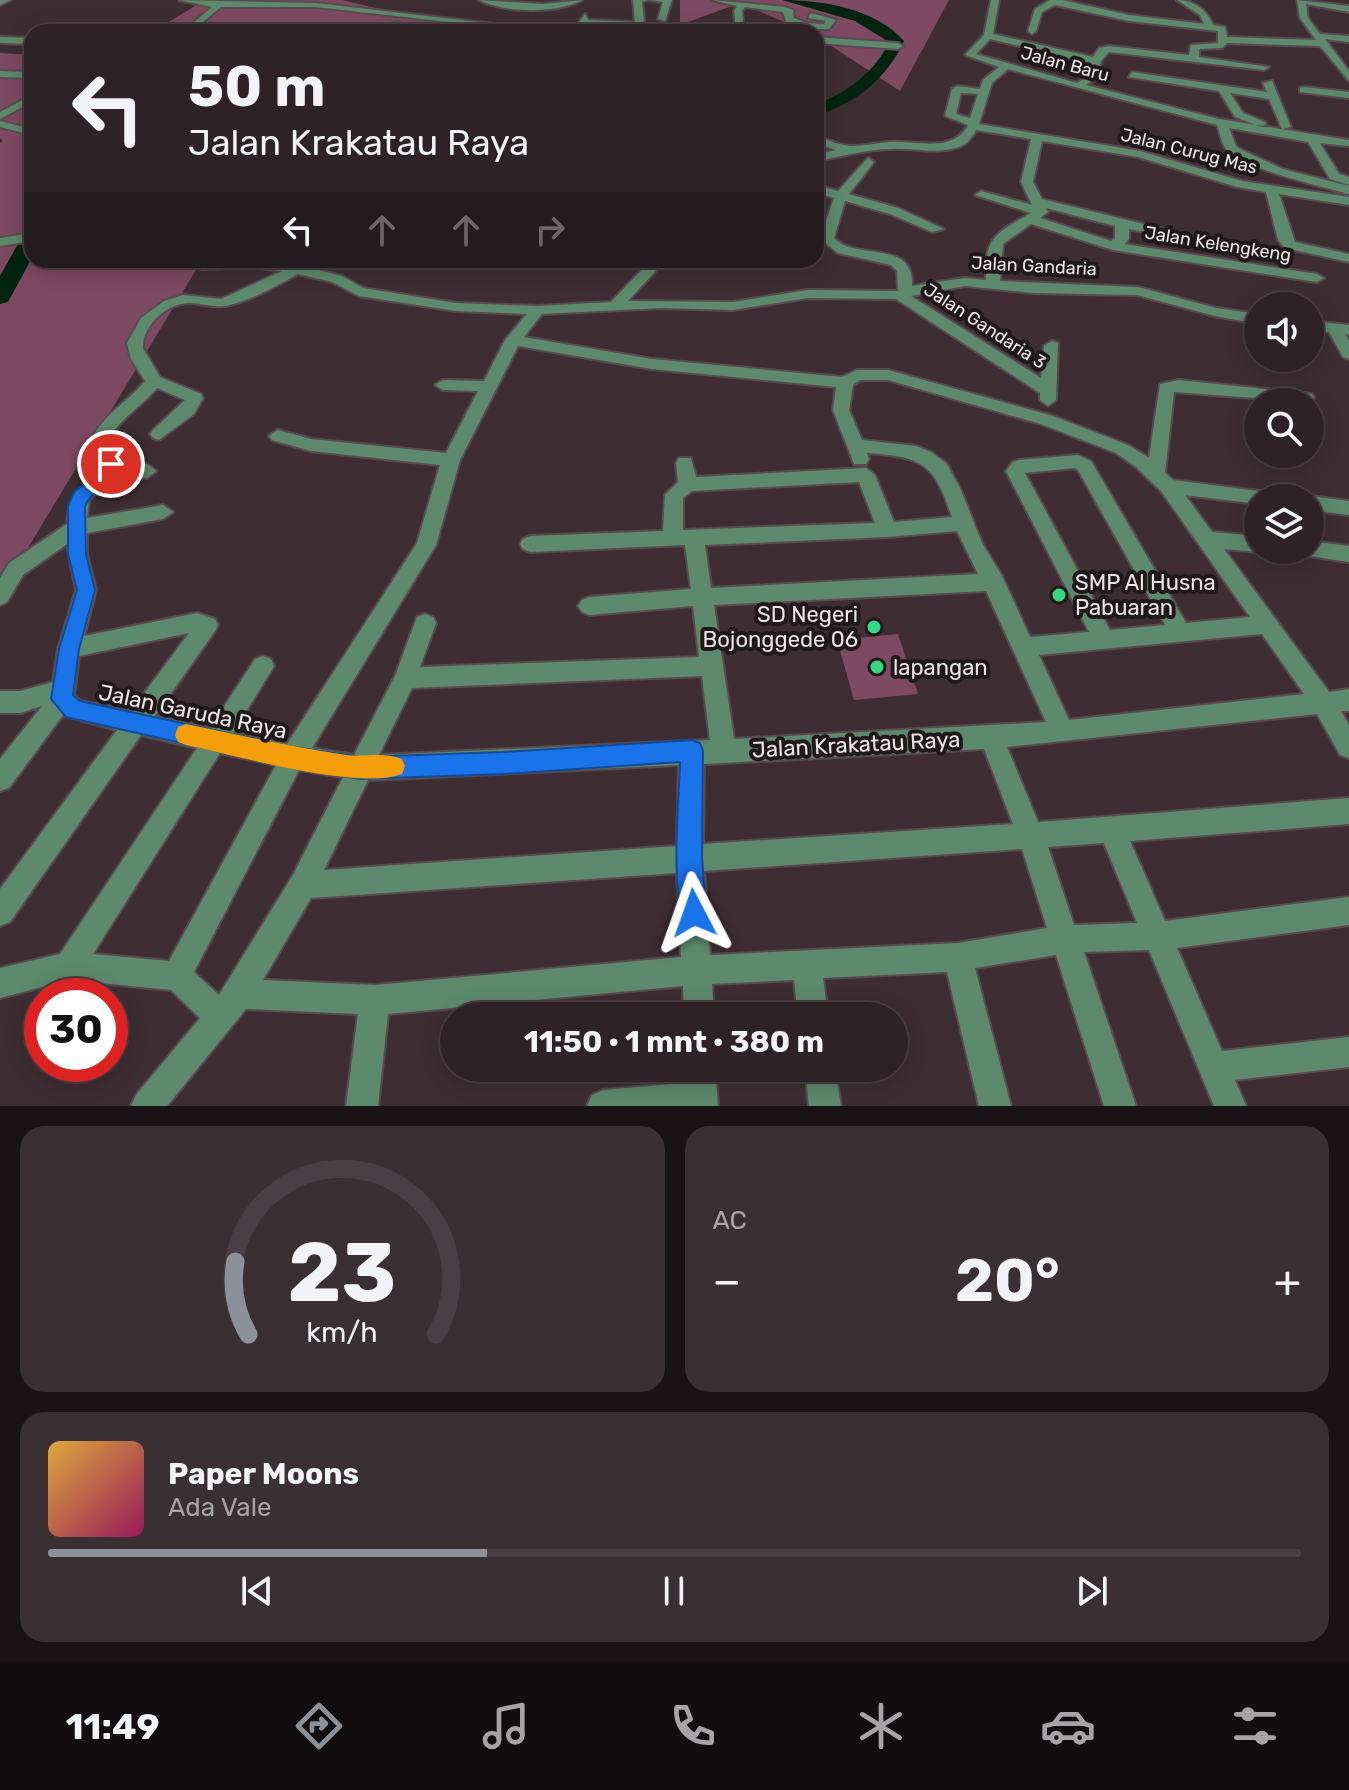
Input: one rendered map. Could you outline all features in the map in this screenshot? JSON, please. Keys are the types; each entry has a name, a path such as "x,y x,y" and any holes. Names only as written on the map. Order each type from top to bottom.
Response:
{"street":[{"path":"0,3 7,0"},
{"path":"183,0 219,5 308,2 477,24"},
{"path":"456,22 483,0 532,6 561,5 578,0"},
{"path":"532,6 547,0"},
{"path":"638,24 640,0"},
{"path":"654,0 668,0 662,19"},
{"path":"716,0 789,11 789,20 802,24"},
{"path":"995,0 988,36 970,55 1006,66"},
{"path":"1070,0 1116,3"},
{"path":"1181,0 1204,14 1209,27"},
{"path":"1032,31 1034,17 1043,6 1055,1 1116,17 1222,29 1222,45 1152,49 1152,54"},
{"path":"1349,9 1302,1 1303,16 1344,64 1349,78"},
{"path":"701,7 738,4"},
{"path":"738,4 739,24"},
{"path":"196,24 219,5"},
{"path":"351,23 361,10"},
{"path":"1151,10 1164,11"},
{"path":"1178,12 1204,14"},
{"path":"811,16 832,20 824,27"},
{"path":"1303,16 1316,17"},
{"path":"585,17 583,22 598,24"},
{"path":"1334,28 1349,30"},
{"path":"988,36 1096,61"},
{"path":"1223,40 1281,40 1328,45 1349,39"},
{"path":"0,40 24,41"},
{"path":"1281,40 1286,57"},
{"path":"824,41 898,46"},
{"path":"1253,41 1286,127"},
{"path":"1183,46 1219,86 1239,115 1273,145 1349,190"},
{"path":"1078,86 1094,76 1096,61 1102,50 1264,67"},
{"name":"Jalan Baru","path":"973,124 989,79 1006,66 1222,124 1273,145 1313,140 1349,143"},
{"path":"0,74 24,75"},
{"path":"1132,75 1271,92"},
{"path":"824,156 845,149 905,144 947,146 967,137 973,124 950,116 957,89 983,92"},
{"path":"1304,90 1349,95"},
{"path":"1255,99 1273,145"},
{"path":"0,116 24,102"},
{"path":"1181,113 1183,132"},
{"path":"0,124 24,130"},
{"name":"Jalan Curug Mas","path":"973,124 1037,139 1140,154 1272,191 1349,201"},
{"path":"1222,124 1231,148 1273,145"},
{"path":"877,147 897,133"},
{"path":"1036,211 1027,182 1037,139"},
{"path":"1313,140 1334,176 1349,181"},
{"path":"824,142 845,149"},
{"path":"868,162 840,197 827,239 830,244 879,257 899,266 905,274 902,294"},
{"path":"1272,191 1285,240 1290,245 1349,258"},
{"path":"824,192 894,211 937,229"},
{"path":"981,195 1036,211"},
{"path":"993,284 991,252 1015,224 1036,211"},
{"name":"Jalan Kelengkeng","path":"1036,211 1122,224 1122,239 1113,246"},
{"name":"Jalan Kelengkeng","path":"1036,211 1113,246 1317,278"},
{"path":"1122,224 1185,236"},
{"path":"981,234 998,241"},
{"path":"159,434 188,410 195,398 154,381 144,371 135,342 142,328 161,309 182,299 222,303 295,268"},
{"name":"Jalan Gandaria","path":"312,268 359,292 413,302 538,310 615,306 733,306 808,294 902,294 965,282 1032,289 1138,291 1244,317"},
{"path":"615,306 651,268"},
{"name":"Jalan Gandaria 3","path":"902,294 1049,391"},
{"path":"177,976 293,757 426,545 451,460 513,340 538,310"},
{"path":"1225,315 1234,331"},
{"path":"1342,330 1349,354"},
{"path":"513,340 652,364 845,383 857,375 888,375 1047,420 1122,449 1162,480 1322,701 1349,747"},
{"path":"1047,420 1052,346"},
{"path":"111,471 111,464 95,453 99,439 116,414 154,381"},
{"path":"845,383 841,410 887,530"},
{"path":"443,385 490,386"},
{"path":"1162,480 1166,388 1179,385 1244,392"},
{"path":"278,436 311,445 451,460"},
{"path":"855,446 912,452 929,458 942,472 1062,730"},
{"path":"1104,639 1024,490 1015,471 1019,467 1078,461 1085,466 1180,632"},
{"path":"685,463 688,484"},
{"path":"0,779 63,695 69,649 86,590 77,554 77,506 81,496 111,471 147,471"},
{"path":"723,750 702,597 674,495 688,484 866,475"},
{"path":"1162,480 1244,494"},
{"path":"1324,505 1349,508"},
{"path":"0,596 16,569 77,527 163,512"},
{"path":"530,544 887,530 964,523"},
{"path":"1204,539 1244,543"},
{"path":"1324,551 1349,554"},
{"path":"589,606 995,582"},
{"path":"0,912 207,625 197,622 69,649"},
{"path":"147,1106 230,1006 303,885 405,678 425,623"},
{"path":"1025,647 1265,625"},
{"path":"69,966 263,666"},
{"path":"405,678 711,666"},
{"path":"0,702 63,695"},
{"name":"Jalan Garuda Raya","path":"63,695 74,710 293,757 361,768"},
{"name":"Jalan Krakatau Raya","path":"361,768 991,737 1104,728 1349,700"},
{"path":"991,737 1031,836 1120,1106"},
{"path":"692,751 690,857 699,1002"},
{"path":"303,885 1112,831 1349,811"},
{"path":"1112,831 1230,1106"},
{"path":"0,983 69,966 177,976 230,1006 375,1000 698,970 807,967 958,957 1064,939 1158,936 1349,911"},
{"path":"958,957 995,1106"},
{"path":"807,967 811,1002"},
{"path":"362,1106 375,1000"},
{"path":"1213,1067 1349,1052"},
{"path":"822,1082 825,1106"},
{"path":"603,1106 701,1090"}],"shaded area":[{"path":"205,0 342,0 443,24 165,24"},
{"path":"680,0 949,0 900,91 824,41 824,24 789,24 740,3 680,24"},
{"path":"0,53 24,54 24,268 197,268 0,594 0,143 3,141 0,138"},
{"name":"lapangan","path":"898,634 918,694 854,700 837,640"}],"waterway":[{"path":"789,0 860,18 897,41 884,64 864,84 824,107"},
{"path":"0,297 24,253"}],"slow traffic":[{"path":"186,735 361,768 394,766"}],"place":[{"name":"SMP Al Husna Pabuaran","path":"1059,595"},
{"name":"SD Negeri Bojonggede 06","path":"874,627"},
{"name":"lapangan","path":"877,667"}],"route":[{"path":"111,464 108,476 81,496 77,506 77,554 86,590 69,649 62,699 74,710 293,757 361,768 692,751 690,857 694,913"}]}
